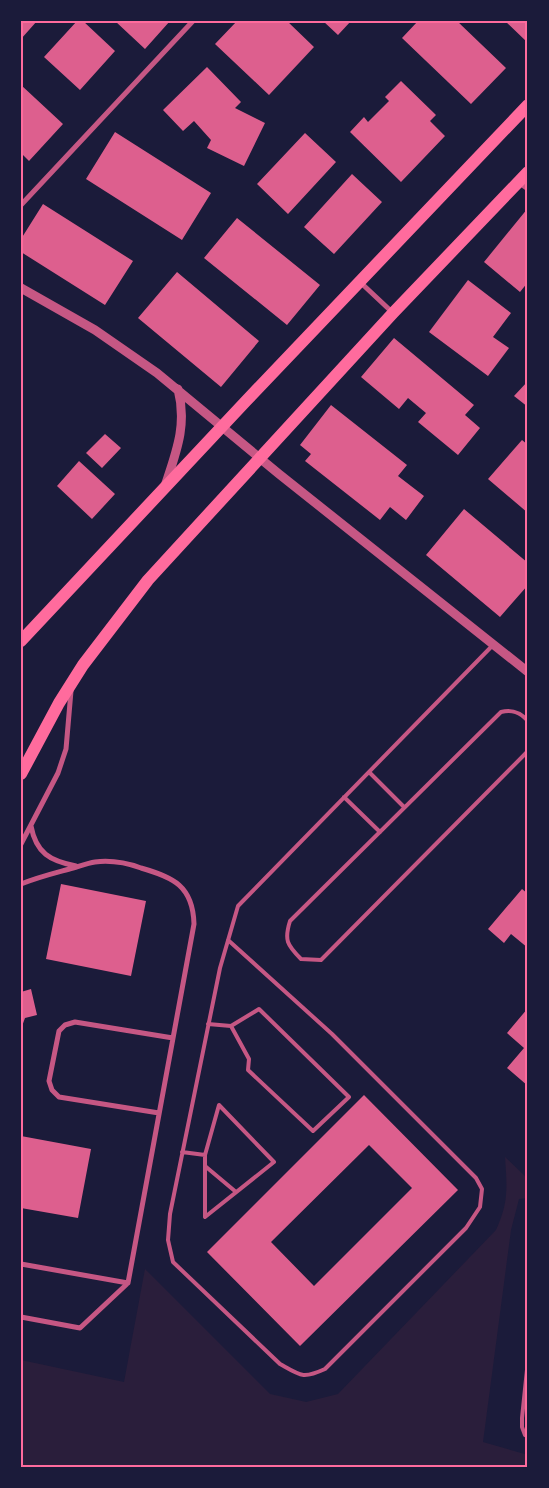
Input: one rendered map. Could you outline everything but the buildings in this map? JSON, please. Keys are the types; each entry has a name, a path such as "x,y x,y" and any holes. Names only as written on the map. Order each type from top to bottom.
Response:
{"main road":[{"path":"21,641 360,281 528,106"},
{"path":"21,774 48,722 72,683 107,632 148,580 393,313 523,185 528,172"}],"street":[{"path":"21,205 193,21"},
{"path":"360,281 393,313"},
{"path":"21,288 109,340 178,389 222,427 528,672"},
{"path":"164,488 182,428 178,389"},
{"path":"21,844 58,773 66,750 72,683"},
{"path":"31,825 36,843 51,859 64,864 79,866"},
{"path":"21,884 96,862 126,863 164,874 177,883 190,901 194,913 194,924 128,1283 80,1328 21,1317"},
{"path":"159,1113 59,1097 52,1090 49,1081 59,1031 64,1025 75,1022 173,1038"},
{"path":"21,1264 128,1283"}],"lane":[{"path":"228,940 332,1034 476,1178 482,1189 480,1207 466,1228 325,1369 309,1376 294,1372 280,1364 173,1262 168,1240 170,1214 220,968 228,940 238,906 494,644"},
{"path":"528,721 517,712 509,710 500,712 290,922 285,936 290,949 301,959 321,960 528,751"},
{"path":"369,772 404,807"},
{"path":"344,797 380,832"},
{"path":"208,1024 230,1026 260,1009 350,1097 313,1131 248,1070 249,1059 230,1026"},
{"path":"219,1105 274,1162 205,1217 205,1166 205,1155 219,1105"},
{"path":"182,1152 205,1155"},
{"path":"205,1166 236,1192"},
{"path":"528,1360 522,1427 525,1435 528,1436"}],"shaded area":[{"path":"505,1157 528,1179 528,1198 519,1199 511,1230 483,1442 528,1455 528,1467 21,1467 21,1360 124,1382 145,1269 270,1394 306,1402 338,1394 496,1230 505,1203"}]}
